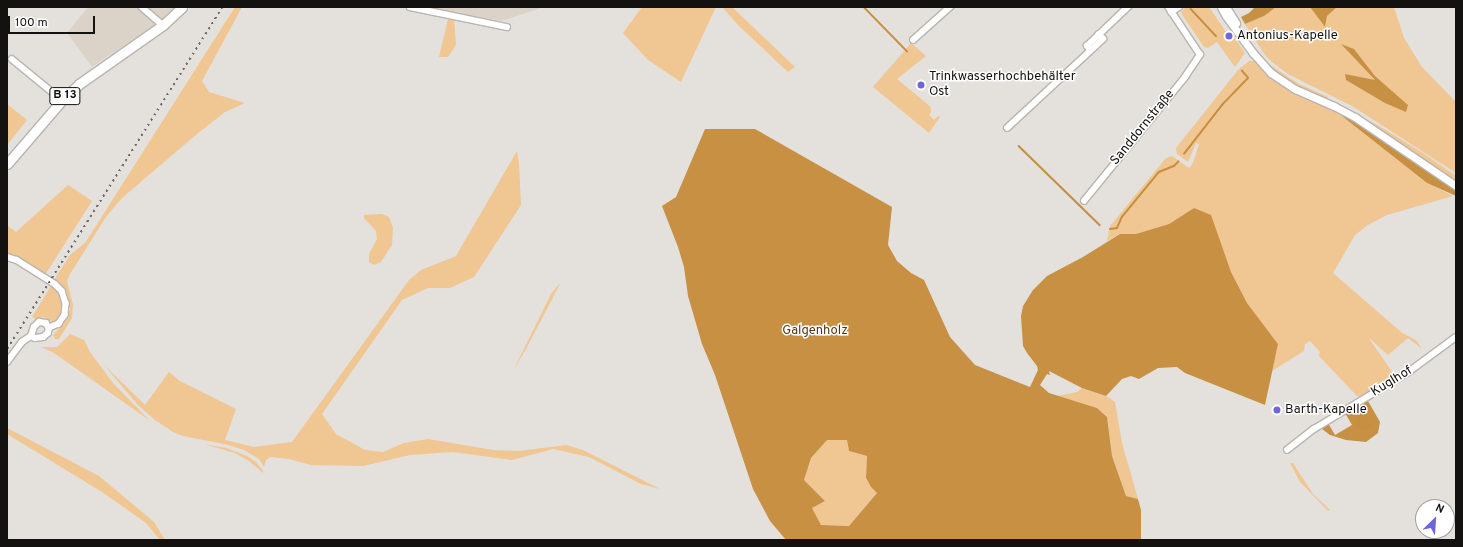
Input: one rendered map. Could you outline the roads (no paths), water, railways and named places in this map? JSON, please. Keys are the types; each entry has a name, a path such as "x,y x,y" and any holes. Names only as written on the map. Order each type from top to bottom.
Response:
{"main road":[{"name":"B 13","path":"7,164 62,100 90,76 163,25 182,7"}],"street":[{"path":"142,7 163,25"},
{"path":"410,7 507,27"},
{"path":"913,40 950,7"},
{"path":"1007,128 1103,39 1099,34 1128,7"},
{"path":"1170,10 1179,7"},
{"path":"1221,7 1250,50 1266,68 1280,79 1295,89 1355,117 1456,186"},
{"path":"1226,7 1250,50"},
{"name":"Sanddornstraße","path":"1084,200 1184,78 1200,55 1170,10"},
{"path":"12,59 62,100"},
{"path":"7,257 22,263 55,284 62,291 66,303 65,315 59,324 49,328"},
{"path":"7,362 22,342 31,336 34,327 40,322 46,323 49,328 48,333 43,337 35,338 31,336"},
{"name":"Kuglhof","path":"1286,450 1314,429 1410,371 1456,337"}],"waterway":[{"path":"864,7 907,51"},
{"path":"1191,9 1216,36"},
{"path":"1184,154 1222,105 1248,78 1242,71"},
{"path":"1019,146 1100,225"},
{"path":"1110,229 1117,228 1122,217 1159,172 1174,166 1178,162"}],"railway":[{"path":"7,349 222,7"}],"place":[{"name":"Antonius-Kapelle","path":"1229,36"},
{"name":"Trinkwasserhochbehälter Ost","path":"921,85"},
{"name":"Barth-Kapelle","path":"1277,410"}],"park label":[{"name":"Galgenholz","path":"815,331"}]}
